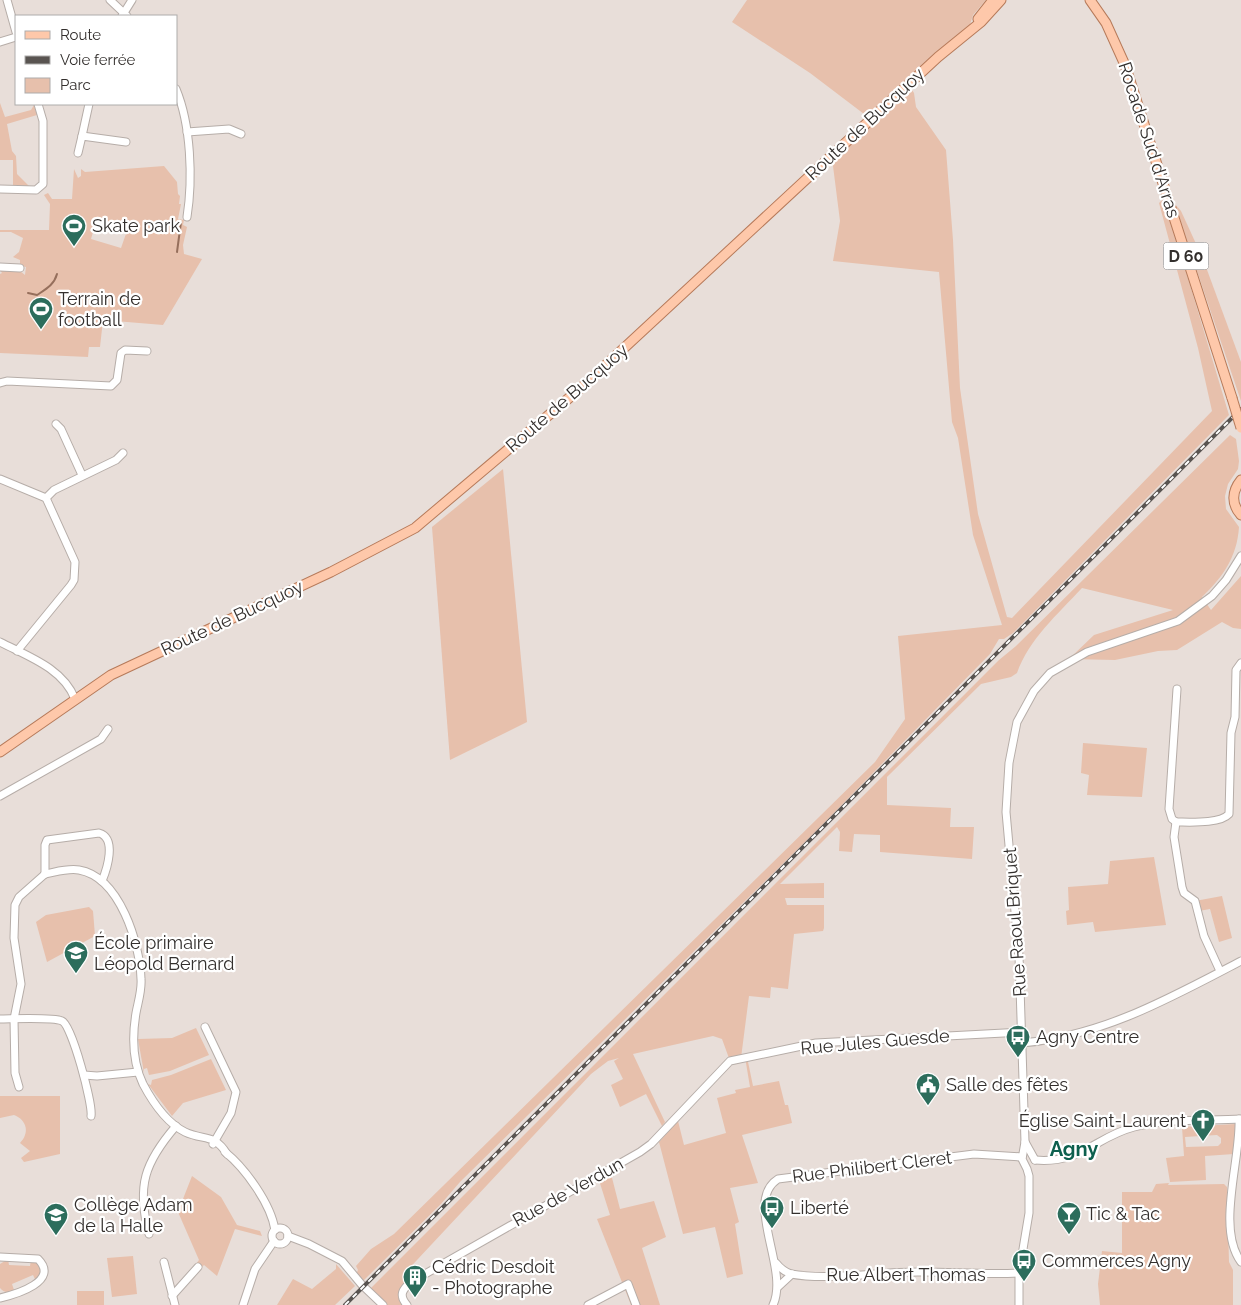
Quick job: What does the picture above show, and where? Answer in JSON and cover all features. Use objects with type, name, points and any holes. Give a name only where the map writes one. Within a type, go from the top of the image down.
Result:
[{"type":"main road","points":[[968,31],[993,0]]},
{"type":"main road","points":[[968,31],[992,12],[1001,0]]},
{"type":"main road","name":"Rocade Sud d'Arras","points":[[1090,0],[1106,23],[1125,65],[1241,428]]},
{"type":"main road","name":"Route de Bucquoy","points":[[0,752],[107,677],[331,572],[415,528],[582,387],[968,31]]},
{"type":"main road","points":[[1241,480],[1236,486],[1234,499],[1241,515]]},
{"type":"street","points":[[7,0],[15,28]]},
{"type":"street","points":[[110,0],[124,15],[132,0]]},
{"type":"street","points":[[0,42],[15,37]]},
{"type":"street","points":[[178,94],[187,132],[192,183],[187,217]]},
{"type":"street","points":[[0,189],[36,190],[43,184],[43,134],[38,105]]},
{"type":"street","points":[[78,153],[89,105]]},
{"type":"street","points":[[187,132],[229,130],[241,134]]},
{"type":"street","points":[[82,136],[126,142]]},
{"type":"street","points":[[0,267],[20,268]]},
{"type":"street","points":[[0,383],[7,381],[111,386],[117,380],[121,353],[125,350],[147,351]]},
{"type":"street","points":[[56,424],[65,436],[82,475]]},
{"type":"street","points":[[46,498],[54,490],[116,460],[123,453]]},
{"type":"street","points":[[0,479],[46,498],[75,562],[74,580],[17,651]]},
{"type":"street","name":"Rue Raoul Briquet","points":[[1025,1154],[1016,917],[1006,812],[1009,764],[1017,722],[1028,700],[1050,673],[1073,658],[1154,630],[1187,616],[1216,592],[1235,568],[1241,556]]},
{"type":"street","points":[[0,642],[59,675],[70,686],[75,699]]},
{"type":"street","points":[[1177,689],[1168,809],[1172,819],[1176,822],[1224,819],[1229,814],[1232,760],[1231,733],[1235,717],[1236,670],[1241,663]]},
{"type":"street","points":[[0,796],[101,739],[108,729]]},
{"type":"street","points":[[1232,760],[1241,764]]},
{"type":"street","points":[[1176,822],[1174,837],[1182,887],[1184,893],[1195,901],[1204,936],[1220,971]]},
{"type":"street","points":[[45,874],[45,845],[47,840],[99,833],[106,836],[108,842],[108,864],[102,881]]},
{"type":"street","points":[[19,1087],[15,1074],[14,1019],[21,984],[14,926],[15,906],[20,897],[45,874],[79,870],[102,881],[124,911],[138,953],[141,981],[133,1047],[138,1072],[150,1097],[176,1126],[215,1142],[252,1181],[269,1214],[274,1230],[272,1235],[274,1241]]},
{"type":"street","points":[[1022,1043],[1071,1037],[1136,1014],[1241,961]]},
{"type":"street","points":[[0,1019],[63,1021],[69,1028],[84,1075],[91,1116]]},
{"type":"street","points":[[205,1027],[236,1092],[235,1101],[215,1142]]},
{"type":"street","name":"Rue Jules Guesde","points":[[730,1060],[816,1043],[1021,1032]]},
{"type":"street","name":"Rue de Verdun","points":[[407,1305],[402,1296],[403,1290],[411,1282],[651,1144],[730,1060]]},
{"type":"street","points":[[84,1075],[97,1076],[138,1072]]},
{"type":"street","points":[[1031,1163],[1075,1156],[1121,1131],[1135,1126],[1240,1119],[1239,1149],[1232,1183],[1232,1216],[1233,1246],[1241,1262]]},
{"type":"street","points":[[149,1234],[143,1204],[145,1176],[157,1150],[176,1126]]},
{"type":"street","name":"Rue Philibert Cleret","points":[[778,1288],[775,1262],[765,1217],[764,1198],[769,1186],[778,1179],[974,1154],[1025,1154]]},
{"type":"street","points":[[1025,1154],[1031,1163]]},
{"type":"street","points":[[1019,1305],[1019,1273],[1029,1213],[1029,1176],[1034,1155],[1025,1154]]},
{"type":"street","points":[[274,1230],[284,1229],[288,1236],[309,1244],[340,1260],[368,1292],[383,1305]]},
{"type":"street","points":[[274,1241],[282,1244],[288,1236]]},
{"type":"street","points":[[243,1305],[255,1269],[274,1241]]},
{"type":"street","points":[[0,1257],[38,1259],[43,1263],[45,1271],[44,1276],[38,1283],[1,1300]]},
{"type":"street","points":[[164,1262],[175,1305]]},
{"type":"street","points":[[773,1305],[778,1288],[792,1274],[782,1269],[775,1262]]},
{"type":"street","points":[[172,1296],[198,1267]]},
{"type":"street","name":"Rue Albert Thomas","points":[[792,1274],[857,1275],[925,1272],[981,1275],[1019,1273]]},
{"type":"street","points":[[588,1305],[628,1284],[636,1305]]},
{"type":"green space","points":[[747,0],[986,0],[973,15],[968,31],[908,84],[914,93],[916,107],[946,150],[953,240],[960,388],[978,514],[1007,617],[1012,618],[1212,411],[1198,348],[1159,203],[1164,198],[1229,415],[1013,633],[1004,639],[999,639],[990,654],[816,831],[460,1182],[441,1204],[362,1282],[356,1274],[358,1270],[356,1266],[371,1249],[394,1234],[875,762],[905,719],[898,636],[1002,625],[973,535],[958,438],[952,422],[939,272],[833,261],[840,221],[833,166],[827,159],[862,127],[864,114],[810,73],[732,22]]},
{"type":"green space","points":[[0,103],[5,117],[31,110],[34,105],[37,115],[7,124],[12,151],[16,156],[17,174],[29,186],[13,185],[13,160],[0,160]]},
{"type":"green space","points":[[164,166],[177,182],[178,194],[180,196],[179,204],[181,204],[178,219],[184,220],[183,225],[187,227],[183,245],[184,254],[202,259],[163,325],[103,320],[100,347],[89,347],[88,357],[0,353],[0,274],[2,273],[0,270],[20,271],[25,275],[26,267],[20,266],[20,260],[13,257],[19,252],[23,238],[11,232],[0,232],[0,230],[49,230],[50,204],[44,195],[48,193],[52,199],[72,199],[74,169],[78,178],[81,176],[81,169],[85,172]],"holes":[[[97,218],[128,228],[121,248],[91,239]]]},
{"type":"green space","points":[[1174,203],[1181,211],[1203,259],[1241,362],[1241,401]]},
{"type":"green space","points":[[1230,435],[1236,439],[1239,461],[1238,469],[1228,484],[1225,496],[1226,509],[1239,527],[1238,538],[1228,566],[1202,597],[1211,610],[1241,576],[1241,629],[1233,628],[1222,622],[1177,650],[1158,651],[1115,660],[1069,659],[1094,635],[1173,610],[1082,588],[1037,638],[1022,661],[1017,673],[1011,677],[981,684],[887,777],[887,805],[951,808],[950,827],[974,827],[972,859],[880,852],[880,835],[854,834],[852,852],[839,851],[840,832],[837,827],[780,884],[824,883],[824,898],[785,898],[787,905],[824,905],[824,928],[823,931],[794,934],[788,989],[771,987],[770,998],[749,996],[741,1058],[730,1061],[722,1039],[713,1036],[633,1054],[665,1122],[662,1126],[646,1094],[620,1107],[611,1085],[623,1079],[614,1061],[619,1058],[608,1061],[591,1074],[403,1275],[406,1283],[400,1290],[400,1299],[403,1305],[387,1305],[370,1289],[999,660],[1016,646]]},
{"type":"green space","points":[[503,469],[527,722],[450,760],[432,527]]},
{"type":"green space","points":[[1083,743],[1147,748],[1142,797],[1087,795],[1089,775],[1081,773]]},
{"type":"green space","points":[[1154,857],[1166,925],[1095,932],[1093,922],[1067,925],[1066,911],[1069,910],[1068,887],[1108,884],[1110,861]]},
{"type":"green space","points":[[1222,896],[1232,938],[1219,942],[1210,909],[1199,911],[1195,901]]},
{"type":"green space","points":[[89,907],[93,911],[95,936],[47,962],[36,922],[46,915]]},
{"type":"green space","points":[[196,1028],[209,1055],[170,1071],[149,1075],[147,1068],[144,1069],[144,1073],[138,1039],[172,1038]]},
{"type":"green space","points":[[745,1057],[747,1057],[753,1086],[779,1081],[785,1105],[788,1105],[792,1123],[742,1135],[758,1183],[730,1188],[739,1222],[735,1224],[743,1274],[727,1278],[715,1227],[683,1234],[659,1142],[678,1121],[684,1145],[726,1133],[717,1098],[736,1093],[735,1090],[750,1087]]},
{"type":"green space","points":[[211,1059],[226,1090],[183,1103],[172,1116],[148,1084],[151,1085],[152,1080],[171,1075]]},
{"type":"green space","points":[[0,1096],[60,1096],[60,1154],[24,1162],[21,1158],[30,1151],[20,1143],[25,1135],[26,1127],[22,1120],[14,1115],[0,1118]]},
{"type":"green space","points":[[1236,1124],[1234,1154],[1205,1156],[1206,1180],[1170,1182],[1166,1158],[1184,1156],[1182,1127]],"holes":[[[1217,1135],[1221,1138],[1221,1143],[1218,1146],[1186,1147],[1185,1137]]]},
{"type":"green space","points":[[610,1170],[620,1209],[654,1201],[666,1237],[642,1248],[660,1305],[631,1305],[597,1219],[610,1215],[598,1177]]},
{"type":"green space","points":[[192,1176],[221,1197],[237,1225],[260,1231],[262,1236],[235,1229],[217,1276],[204,1265],[201,1268],[196,1264],[199,1260],[178,1212],[173,1210],[176,1202],[181,1204]]},
{"type":"green space","points":[[1169,1183],[1168,1185],[1224,1184],[1227,1187],[1229,1262],[1233,1270],[1233,1305],[1100,1305],[1098,1284],[1102,1251],[1122,1253],[1122,1192],[1152,1192],[1156,1184]]},
{"type":"green space","points":[[133,1256],[137,1294],[112,1297],[107,1258]]},
{"type":"green space","points":[[8,1259],[9,1265],[30,1266],[31,1260],[34,1261],[39,1264],[42,1273],[36,1281],[33,1275],[12,1284],[14,1290],[5,1292],[0,1288],[0,1264]]},
{"type":"green space","points":[[336,1264],[355,1286],[335,1305],[277,1305],[293,1279],[312,1289],[336,1269]]},
{"type":"green space","points":[[77,1291],[104,1291],[104,1305],[77,1305]]},
{"type":"waterway","points":[[177,252],[181,222]]},
{"type":"waterway","points":[[28,293],[37,295],[52,284],[57,274]]},
{"type":"railway","points":[[345,1305],[1241,409]]},
{"type":"place","name":"Skate park","points":[[74,247]]},
{"type":"place","name":"Terrain de football","points":[[41,330]]},
{"type":"place","name":"École primaire Léopold Bernard","points":[[76,974]]},
{"type":"place","name":"Agny Centre","points":[[1018,1058]]},
{"type":"place","name":"Salle des fêtes","points":[[928,1106]]},
{"type":"place","name":"Église Saint-Laurent","points":[[1203,1142]]},
{"type":"place","name":"Liberté","points":[[772,1229]]},
{"type":"place","name":"Tic & Tac","points":[[1069,1235]]},
{"type":"place","name":"Collège Adam de la Halle","points":[[56,1236]]},
{"type":"place","name":"Commerces Agny","points":[[1024,1282]]},
{"type":"place","name":"Cédric Desdoit - Photographe","points":[[415,1298]]},
{"type":"district","name":"Agny","points":[[1074,1149]]}]
